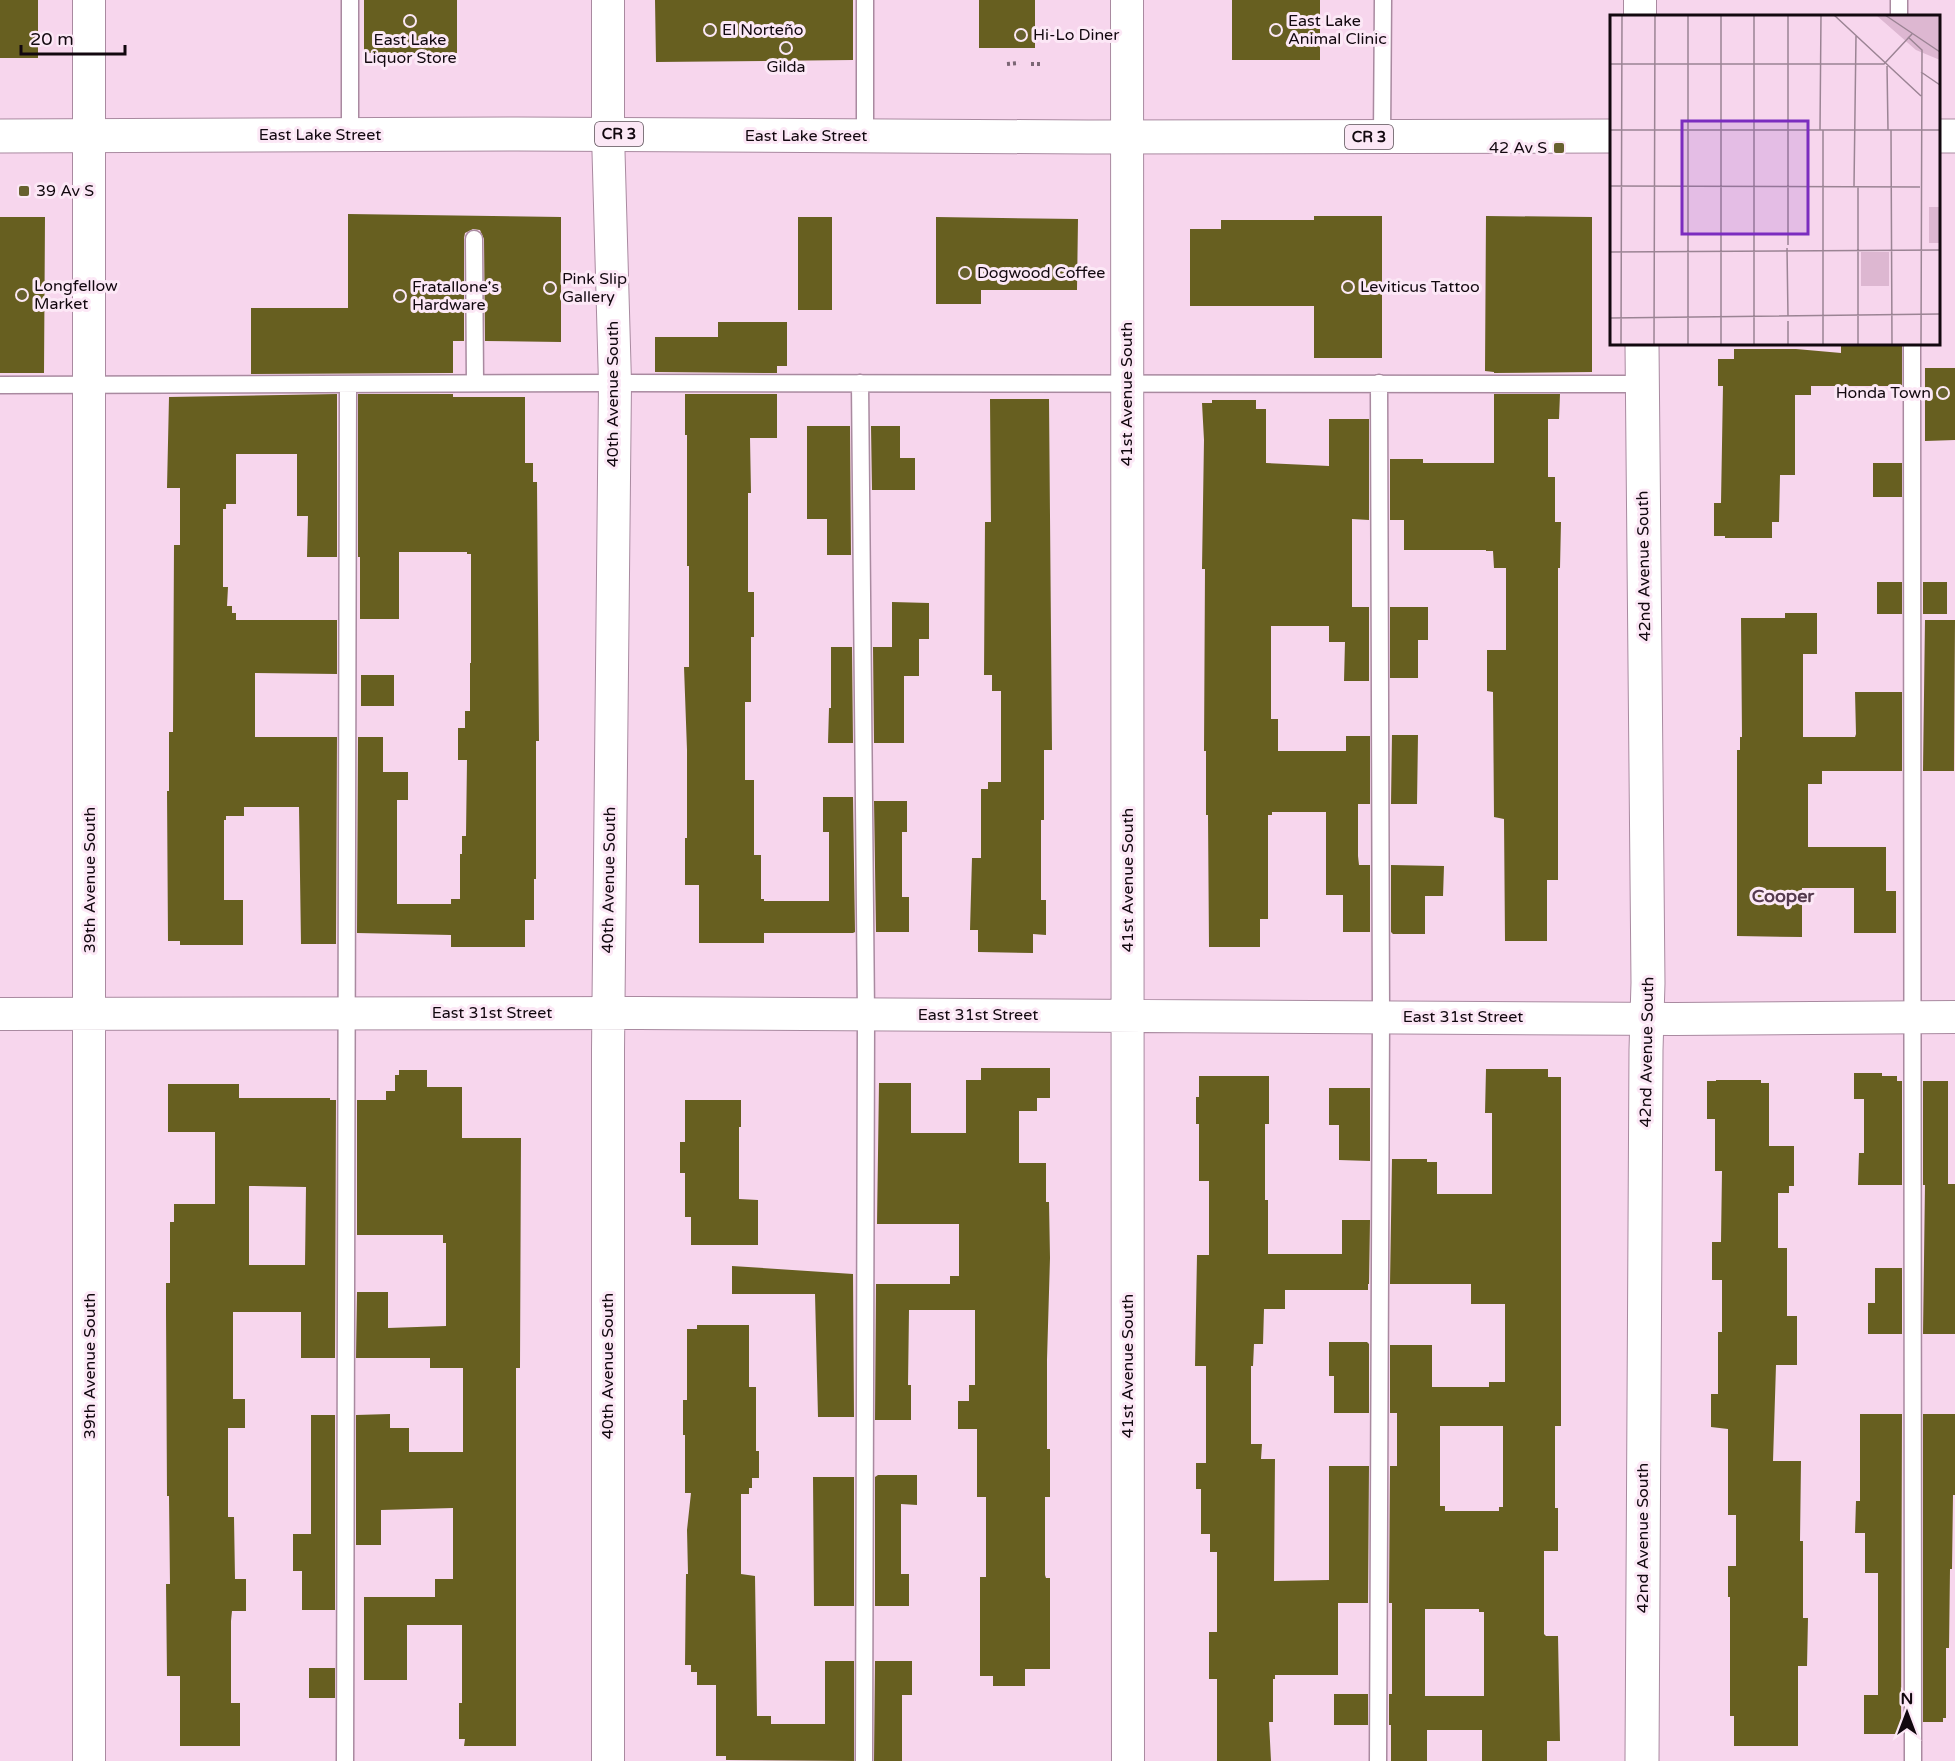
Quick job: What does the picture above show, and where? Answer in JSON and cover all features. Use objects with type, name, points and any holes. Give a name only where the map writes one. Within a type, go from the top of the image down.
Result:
[{"type":"main road","name":"East Lake Street","points":[[0,136],[608,134],[1127,137],[1610,136]]},
{"type":"main road","name":"42nd Avenue South","points":[[1642,345],[1648,983],[1642,1761]]},
{"type":"street","name":"39th Avenue South","points":[[89,0],[89,1761]]},
{"type":"street","name":"40th Avenue South","points":[[608,0],[608,134],[615,383],[608,1013],[608,1761]]},
{"type":"street","name":"41st Avenue South","points":[[1127,0],[1128,1761]]},
{"type":"street","name":"East 31st Street","points":[[0,1014],[608,1013],[1646,1018],[1955,1017]]},
{"type":"lane","points":[[350,0],[350,135]]},
{"type":"lane","points":[[865,0],[866,136]]},
{"type":"lane","points":[[1382,137],[1383,0]]},
{"type":"lane","points":[[474,239],[474,384]]},
{"type":"lane","points":[[1912,345],[1913,1761]]},
{"type":"lane","points":[[345,1761],[348,384]]},
{"type":"lane","points":[[860,384],[866,1015],[864,1761]]},
{"type":"lane","points":[[1377,1761],[1381,1016],[1379,384]]},
{"type":"lane","points":[[0,385],[1642,384]]},
{"type":"path","points":[[1007,64],[1019,63]]},
{"type":"path","points":[[1031,64],[1041,64]]},
{"type":"building","points":[[0,0],[38,0],[38,58],[0,58]]},
{"type":"building","name":"East Lake Liquor Store","points":[[364,0],[457,0],[457,53],[364,53]]},
{"type":"building","points":[[655,0],[853,0],[853,60],[656,62]]},
{"type":"building","name":"Hi-Lo Diner","points":[[979,0],[1035,0],[1035,48],[979,48]]},
{"type":"building","name":"East Lake Animal Clinic","points":[[1232,0],[1320,0],[1320,60],[1232,60]]},
{"type":"building","name":"Fratallone's Hardware","points":[[348,214],[561,217],[561,342],[485,341],[484,239],[480,230],[473,229],[465,233],[464,238],[464,341],[453,341],[453,373],[251,374],[251,308],[348,308]]},
{"type":"building","points":[[1314,216],[1382,216],[1382,358],[1314,358],[1314,306],[1190,306],[1190,229],[1221,229],[1221,220],[1314,220]]},
{"type":"building","points":[[1486,216],[1592,217],[1592,372],[1494,373],[1485,371]]},
{"type":"building","name":"Longfellow Market","points":[[0,217],[45,217],[44,373],[0,373]]},
{"type":"building","points":[[798,217],[832,217],[832,310],[798,310]]},
{"type":"building","points":[[936,217],[1078,219],[1077,290],[981,290],[981,304],[936,304]]},
{"type":"building","points":[[718,322],[787,322],[787,366],[777,366],[777,373],[655,372],[655,337],[718,337]]},
{"type":"building","points":[[1841,345],[1902,345],[1902,386],[1811,386],[1811,395],[1795,395],[1795,475],[1780,475],[1779,522],[1772,522],[1772,538],[1714,536],[1714,503],[1721,503],[1723,386],[1718,386],[1718,359],[1734,359],[1734,349],[1796,349],[1841,353]]},
{"type":"building","points":[[1925,368],[1955,368],[1955,440],[1925,441]]},
{"type":"building","points":[[337,394],[337,557],[307,557],[308,516],[297,516],[297,454],[236,454],[236,504],[226,504],[226,509],[223,509],[223,587],[228,587],[227,606],[232,606],[232,613],[236,613],[236,620],[337,620],[337,674],[255,673],[255,737],[337,737],[336,944],[301,944],[299,807],[244,807],[244,816],[226,816],[224,820],[224,900],[243,900],[243,945],[180,945],[180,941],[168,941],[167,791],[169,791],[169,732],[173,732],[174,545],[180,545],[180,488],[167,488],[169,397]]},
{"type":"building","points":[[358,394],[525,397],[525,463],[533,463],[533,482],[537,482],[539,741],[536,741],[534,920],[525,920],[525,947],[451,947],[451,935],[357,933],[358,737],[383,737],[383,772],[408,772],[408,800],[397,800],[397,904],[451,904],[451,899],[460,899],[460,854],[462,854],[462,836],[466,836],[467,760],[458,760],[458,728],[465,728],[465,711],[470,711],[471,663],[471,554],[467,552],[399,552],[399,619],[360,619]]},
{"type":"building","points":[[685,394],[777,394],[777,438],[750,438],[748,592],[754,592],[754,637],[751,637],[751,702],[745,702],[745,780],[754,780],[754,855],[761,855],[761,899],[764,901],[829,901],[829,832],[823,832],[823,797],[853,797],[855,932],[853,933],[764,933],[764,943],[699,943],[699,885],[685,885],[687,750],[684,667],[689,667],[689,566],[687,566]]},
{"type":"building","points":[[1494,394],[1560,394],[1559,419],[1548,419],[1548,477],[1555,477],[1555,522],[1561,522],[1560,568],[1558,568],[1558,880],[1547,880],[1547,941],[1505,941],[1504,819],[1494,817],[1493,692],[1487,691],[1487,650],[1506,650],[1506,568],[1494,568],[1493,551],[1404,550],[1404,520],[1390,520],[1390,459],[1423,459],[1423,463],[1494,463]]},
{"type":"building","points":[[990,399],[1049,399],[1052,750],[1044,750],[1044,820],[1041,820],[1041,900],[1046,900],[1046,935],[1033,934],[1033,953],[978,952],[978,930],[970,930],[972,858],[981,858],[981,789],[988,789],[988,782],[1001,782],[1001,691],[992,691],[992,675],[984,675],[985,522],[991,522]]},
{"type":"building","points":[[1212,400],[1256,400],[1256,409],[1266,409],[1266,463],[1329,466],[1329,419],[1369,419],[1369,520],[1352,519],[1352,607],[1369,607],[1369,681],[1344,681],[1345,642],[1329,642],[1329,626],[1271,626],[1271,719],[1278,719],[1278,751],[1346,751],[1346,736],[1370,736],[1370,804],[1358,804],[1358,856],[1359,865],[1370,865],[1370,932],[1343,932],[1343,895],[1326,895],[1326,812],[1272,812],[1272,815],[1268,815],[1268,919],[1260,919],[1260,947],[1209,947],[1208,815],[1206,815],[1206,751],[1204,751],[1205,569],[1202,569],[1204,440],[1202,403],[1212,403]]},
{"type":"building","points":[[807,426],[850,426],[851,555],[827,555],[827,519],[807,519]]},
{"type":"building","points":[[871,426],[900,426],[900,458],[915,458],[915,490],[872,490]]},
{"type":"building","points":[[1873,463],[1902,463],[1902,497],[1873,497]]},
{"type":"building","points":[[1877,582],[1902,582],[1902,614],[1877,614]]},
{"type":"building","points":[[1923,582],[1947,582],[1947,614],[1923,614]]},
{"type":"building","points":[[892,602],[929,603],[929,639],[919,639],[919,676],[904,676],[904,743],[874,743],[873,647],[892,647]]},
{"type":"building","points":[[1390,607],[1428,607],[1428,640],[1418,640],[1418,678],[1390,678]]},
{"type":"building","points":[[1785,613],[1817,613],[1817,654],[1803,654],[1803,737],[1855,737],[1855,692],[1902,692],[1902,771],[1822,771],[1822,784],[1808,784],[1808,847],[1886,847],[1886,891],[1896,891],[1896,933],[1854,933],[1854,888],[1802,888],[1802,937],[1737,936],[1737,750],[1740,750],[1740,737],[1742,737],[1741,618],[1785,618]]},
{"type":"building","points":[[1925,620],[1955,620],[1954,771],[1923,771]]},
{"type":"building","points":[[831,647],[852,647],[853,743],[828,743],[829,708],[831,708]]},
{"type":"building","points":[[361,675],[394,675],[394,706],[361,706]]},
{"type":"building","points":[[1392,735],[1418,735],[1417,804],[1391,804]]},
{"type":"building","points":[[874,801],[907,801],[907,832],[902,832],[902,897],[909,897],[909,932],[876,932]]},
{"type":"building","points":[[1391,865],[1444,866],[1443,896],[1425,896],[1425,934],[1393,934],[1391,932]]},
{"type":"building","points":[[981,1068],[1050,1068],[1050,1098],[1037,1098],[1037,1111],[1019,1111],[1019,1163],[1046,1163],[1050,1258],[1047,1449],[1050,1449],[1050,1497],[1045,1497],[1045,1575],[1046,1578],[1050,1578],[1050,1669],[1025,1669],[1025,1686],[993,1686],[993,1676],[980,1676],[980,1577],[986,1577],[986,1497],[977,1497],[977,1429],[958,1429],[958,1401],[969,1401],[969,1385],[975,1385],[975,1310],[909,1310],[908,1385],[911,1385],[911,1420],[875,1420],[876,1284],[950,1284],[950,1276],[959,1276],[959,1224],[877,1224],[879,1083],[911,1083],[911,1133],[966,1133],[966,1080],[981,1080]]},
{"type":"building","points":[[1486,1069],[1548,1069],[1548,1077],[1561,1077],[1561,1426],[1555,1426],[1555,1508],[1558,1508],[1558,1551],[1544,1551],[1544,1634],[1558,1636],[1560,1741],[1547,1741],[1547,1761],[1482,1761],[1482,1730],[1427,1730],[1427,1761],[1391,1761],[1391,1725],[1389,1725],[1389,1694],[1392,1694],[1392,1603],[1389,1603],[1390,1466],[1397,1466],[1397,1413],[1390,1413],[1390,1345],[1432,1345],[1432,1387],[1489,1387],[1489,1382],[1505,1382],[1505,1304],[1471,1304],[1471,1284],[1390,1284],[1392,1159],[1427,1159],[1427,1162],[1437,1162],[1437,1194],[1492,1194],[1492,1113],[1485,1113]],"holes":[[[1440,1426],[1503,1426],[1503,1507],[1499,1507],[1499,1511],[1445,1511],[1445,1506],[1440,1506]],[[1425,1609],[1479,1609],[1479,1612],[1484,1612],[1484,1696],[1425,1696]]]},
{"type":"building","points":[[399,1070],[427,1070],[427,1087],[462,1087],[462,1138],[521,1138],[520,1368],[516,1368],[516,1746],[464,1746],[465,1739],[459,1739],[459,1703],[462,1703],[462,1625],[407,1625],[407,1680],[364,1680],[364,1597],[435,1597],[435,1579],[453,1579],[453,1508],[381,1510],[381,1545],[356,1545],[356,1415],[390,1414],[390,1428],[409,1428],[409,1452],[463,1452],[463,1368],[430,1368],[430,1358],[356,1358],[357,1292],[388,1292],[388,1328],[446,1326],[446,1243],[443,1243],[443,1235],[357,1235],[357,1100],[386,1100],[386,1091],[395,1091],[395,1075],[399,1075]]},
{"type":"building","points":[[1854,1073],[1882,1073],[1882,1076],[1897,1076],[1897,1081],[1902,1081],[1902,1185],[1858,1185],[1859,1153],[1864,1153],[1864,1099],[1854,1099]]},
{"type":"building","points":[[1199,1076],[1269,1076],[1269,1124],[1265,1124],[1268,1254],[1342,1254],[1342,1220],[1370,1220],[1368,1290],[1285,1290],[1285,1309],[1264,1309],[1263,1344],[1254,1344],[1253,1366],[1251,1366],[1251,1444],[1262,1444],[1261,1459],[1275,1459],[1274,1581],[1329,1580],[1329,1466],[1369,1466],[1368,1603],[1338,1603],[1338,1675],[1275,1675],[1273,1679],[1273,1722],[1269,1722],[1271,1761],[1217,1761],[1217,1679],[1209,1679],[1209,1632],[1217,1632],[1217,1552],[1210,1552],[1210,1534],[1201,1534],[1201,1489],[1196,1489],[1196,1463],[1206,1463],[1206,1366],[1195,1366],[1197,1255],[1209,1255],[1209,1181],[1199,1181],[1199,1124],[1196,1124],[1196,1097],[1199,1097]]},
{"type":"building","points":[[1761,1080],[1761,1083],[1769,1083],[1769,1146],[1794,1146],[1794,1186],[1789,1186],[1789,1193],[1778,1193],[1778,1248],[1787,1248],[1787,1316],[1797,1316],[1797,1365],[1776,1365],[1773,1461],[1801,1461],[1800,1541],[1803,1541],[1803,1618],[1808,1618],[1807,1666],[1798,1666],[1798,1746],[1734,1746],[1734,1716],[1730,1716],[1728,1566],[1736,1566],[1736,1515],[1728,1515],[1728,1429],[1711,1427],[1711,1394],[1718,1394],[1718,1332],[1722,1332],[1722,1280],[1712,1280],[1712,1242],[1721,1242],[1722,1171],[1715,1171],[1715,1119],[1707,1119],[1707,1081]]},
{"type":"building","points":[[1923,1081],[1948,1081],[1948,1184],[1955,1184],[1955,1334],[1923,1334],[1925,1185],[1923,1185]]},
{"type":"building","points":[[168,1084],[239,1084],[239,1098],[330,1098],[330,1100],[336,1100],[335,1358],[301,1358],[301,1312],[233,1312],[233,1399],[245,1399],[245,1428],[228,1428],[228,1517],[234,1517],[235,1579],[246,1579],[246,1611],[232,1611],[231,1621],[231,1703],[240,1703],[240,1746],[180,1746],[180,1676],[167,1676],[166,1584],[170,1584],[169,1496],[167,1496],[166,1283],[170,1283],[170,1222],[174,1222],[174,1204],[215,1204],[215,1132],[168,1132]],"holes":[[[249,1186],[306,1187],[305,1265],[249,1265]]]},
{"type":"building","points":[[1329,1088],[1370,1088],[1370,1161],[1339,1160],[1339,1125],[1329,1125]]},
{"type":"building","points":[[685,1100],[741,1100],[739,1199],[758,1200],[758,1245],[691,1245],[691,1217],[685,1217],[685,1173],[680,1173],[680,1142],[685,1142]]},
{"type":"building","points":[[732,1266],[853,1274],[854,1417],[818,1417],[815,1294],[732,1294]]},
{"type":"building","points":[[1875,1268],[1902,1268],[1902,1334],[1868,1334],[1868,1303],[1875,1303]]},
{"type":"building","points":[[697,1325],[749,1325],[749,1387],[756,1387],[756,1451],[759,1451],[759,1478],[752,1478],[752,1488],[749,1488],[749,1494],[741,1494],[741,1574],[755,1576],[757,1716],[771,1716],[771,1724],[825,1724],[825,1661],[854,1661],[854,1761],[726,1760],[726,1756],[716,1756],[716,1685],[697,1685],[697,1672],[691,1672],[691,1665],[685,1665],[687,1530],[691,1493],[685,1493],[683,1400],[687,1400],[687,1329],[697,1329]]},
{"type":"building","points":[[1329,1342],[1367,1342],[1369,1344],[1369,1413],[1334,1413],[1334,1376],[1329,1376]]},
{"type":"building","points":[[1860,1414],[1902,1414],[1901,1734],[1864,1734],[1864,1695],[1878,1695],[1878,1573],[1865,1573],[1865,1533],[1855,1533],[1856,1501],[1860,1501]]},
{"type":"building","points":[[1923,1414],[1955,1414],[1955,1495],[1953,1495],[1952,1569],[1950,1569],[1949,1648],[1946,1648],[1946,1718],[1943,1718],[1943,1722],[1923,1722]]},
{"type":"building","points":[[311,1415],[335,1415],[335,1610],[302,1610],[302,1571],[293,1571],[293,1534],[311,1534]]},
{"type":"building","points":[[878,1475],[917,1475],[917,1505],[901,1504],[901,1574],[909,1574],[909,1606],[875,1606],[875,1477]]},
{"type":"building","points":[[813,1477],[854,1477],[854,1606],[814,1606]]},
{"type":"building","points":[[875,1661],[912,1661],[912,1695],[902,1695],[902,1761],[874,1761]]},
{"type":"building","points":[[309,1668],[335,1668],[335,1698],[309,1698]]},
{"type":"building","points":[[1334,1694],[1368,1694],[1368,1725],[1334,1725]]},
{"type":"place","name":"East Lake Liquor Store","points":[[410,21]]},
{"type":"place","name":"El Norteño","points":[[710,30]]},
{"type":"place","name":"East Lake Animal Clinic","points":[[1276,30]]},
{"type":"place","name":"Hi-Lo Diner","points":[[1021,35]]},
{"type":"place","name":"Gilda","points":[[786,48]]},
{"type":"place","name":"42 Av S","points":[[1559,148]]},
{"type":"place","name":"39 Av S","points":[[24,191]]},
{"type":"place","name":"Dogwood Coffee","points":[[965,273]]},
{"type":"place","name":"Leviticus Tattoo","points":[[1348,287]]},
{"type":"place","name":"Pink Slip Gallery","points":[[550,288]]},
{"type":"place","name":"Longfellow Market","points":[[22,295]]},
{"type":"place","name":"Fratallone's Hardware","points":[[400,296]]},
{"type":"place","name":"Honda Town","points":[[1943,393]]},
{"type":"district","name":"Cooper","points":[[1783,896]]}]
